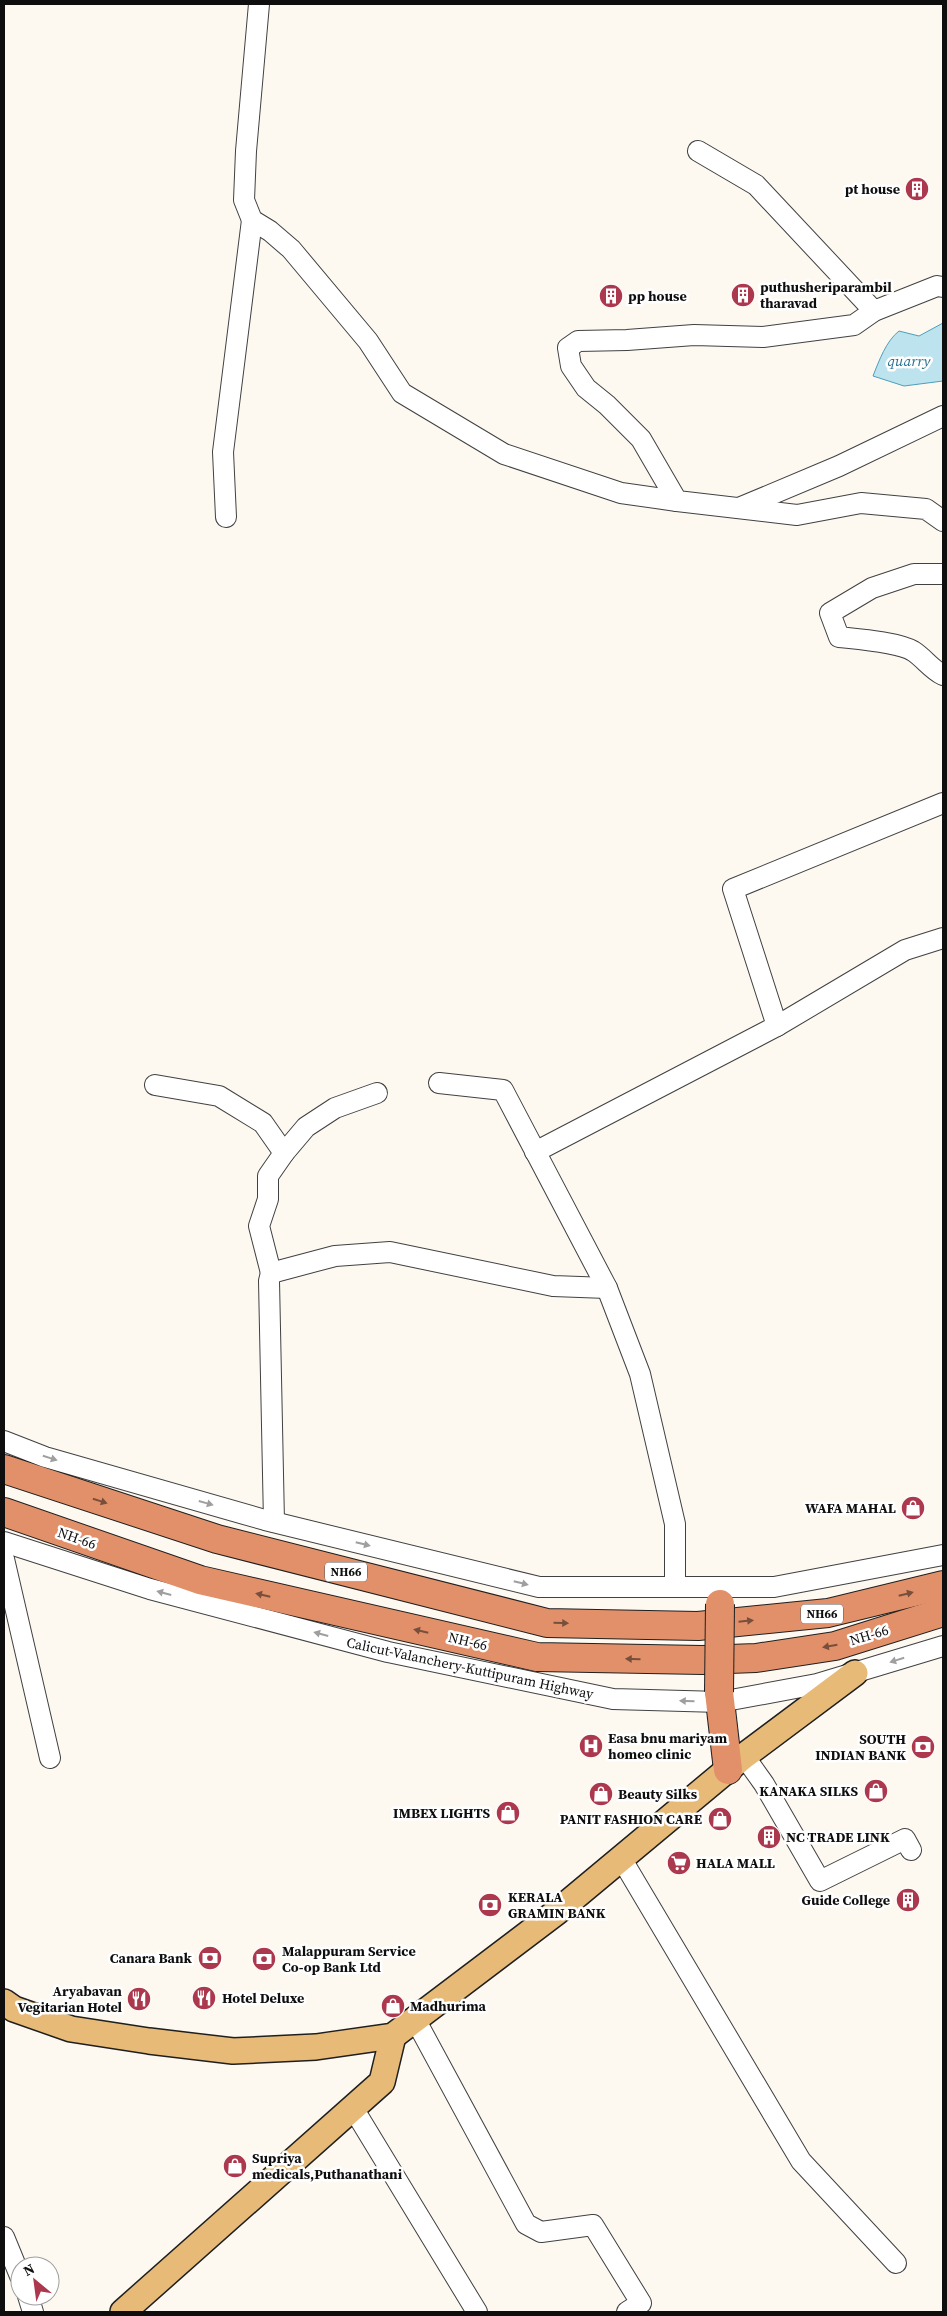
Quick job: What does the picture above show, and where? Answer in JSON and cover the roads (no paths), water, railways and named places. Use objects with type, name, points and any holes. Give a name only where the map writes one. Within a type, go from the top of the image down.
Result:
[{"type":"highway","name":"NH66","points":[[4,1470],[217,1539],[547,1623],[698,1626],[828,1613],[943,1585]]},
{"type":"highway","name":"NH-66","points":[[4,1512],[200,1580],[537,1657],[702,1660],[756,1658],[835,1646],[943,1612]]},
{"type":"highway","points":[[720,1596],[720,1697],[736,1763]]},
{"type":"main road","points":[[4,2002],[14,2009],[71,2029],[233,2051],[316,2047],[393,2036],[558,1910],[736,1763],[855,1673]]},
{"type":"main road","points":[[123,2312],[382,2082],[393,2036]]},
{"type":"street","points":[[226,517],[223,452],[252,220],[244,200],[246,151],[259,4]]},
{"type":"street","points":[[698,150],[756,185],[874,311]]},
{"type":"street","points":[[252,220],[270,231],[291,249],[368,341],[402,393],[504,454],[621,493],[797,515],[861,503],[926,508],[943,521]]},
{"type":"street","points":[[677,501],[641,440],[607,405],[586,388],[571,366],[568,348],[578,341],[627,340],[694,335],[763,337],[854,325],[874,311],[937,286],[943,287]]},
{"type":"street","points":[[737,509],[839,466],[943,416]]},
{"type":"street","points":[[943,574],[914,574],[872,588],[830,614],[839,637],[876,641],[912,650],[932,669],[943,675]]},
{"type":"street","points":[[778,1026],[733,889],[943,804]]},
{"type":"street","points":[[535,1152],[778,1026],[905,950],[943,938]]},
{"type":"street","points":[[439,1083],[503,1090],[607,1288],[640,1374],[675,1524],[675,1587]]},
{"type":"street","points":[[155,1084],[219,1096],[263,1123],[284,1153]]},
{"type":"street","points":[[274,1522],[269,1281],[271,1273],[259,1226],[268,1199],[268,1176],[306,1127],[335,1108],[377,1093]]},
{"type":"street","points":[[271,1273],[336,1256],[390,1252],[553,1286],[607,1288]]},
{"type":"street","name":"NH66","points":[[4,1441],[45,1457],[274,1522],[539,1587],[675,1587],[720,1596],[943,1555]]},
{"type":"street","name":"Calicut-Valanchery-Kuttipuram Highway","points":[[4,1542],[150,1589],[388,1652],[613,1699],[720,1697],[817,1684],[940,1649]]},
{"type":"street","points":[[4,1559],[50,1758]]},
{"type":"street","points":[[736,1763],[764,1784],[820,1881],[905,1839],[912,1850]]},
{"type":"street","points":[[621,1858],[801,2161],[896,2263]]},
{"type":"street","points":[[415,2020],[526,2224],[541,2232],[593,2225],[640,2303],[627,2312]]},
{"type":"street","points":[[353,2108],[477,2312]]},
{"type":"street","points":[[4,2237],[12,2256]]},
{"type":"water","name":"quarry","points":[[943,323],[943,381],[904,386],[873,376],[880,358],[894,335],[899,331],[919,336]]},
{"type":"place","name":"pt house","points":[[917,189]]},
{"type":"place","name":"puthusheriparambil tharavad","points":[[743,295]]},
{"type":"place","name":"pp house","points":[[611,296]]},
{"type":"place","name":"WAFA MAHAL","points":[[913,1508]]},
{"type":"place","name":"Easa bnu mariyam homeo clinic","points":[[591,1746]]},
{"type":"place","name":"SOUTH INDIAN BANK","points":[[923,1747]]},
{"type":"place","name":"KANAKA SILKS","points":[[876,1791]]},
{"type":"place","name":"Beauty Silks","points":[[601,1794]]},
{"type":"place","name":"IMBEX LIGHTS","points":[[508,1813]]},
{"type":"place","name":"PANIT FASHION CARE","points":[[720,1819]]},
{"type":"place","name":"NC TRADE LINK","points":[[769,1837]]},
{"type":"place","name":"HALA MALL","points":[[679,1863]]},
{"type":"place","name":"Guide College","points":[[908,1900]]},
{"type":"place","name":"KERALA GRAMIN BANK","points":[[490,1905]]},
{"type":"place","name":"Canara Bank","points":[[210,1958]]},
{"type":"place","name":"Malappuram Service Co-op Bank Ltd","points":[[264,1959]]},
{"type":"place","name":"Hotel Deluxe","points":[[204,1998]]},
{"type":"place","name":"Aryabavan Vegitarian Hotel","points":[[139,1999]]},
{"type":"place","name":"Madhurima","points":[[393,2006]]},
{"type":"place","name":"Supriya medicals,Puthanathani","points":[[235,2166]]}]
